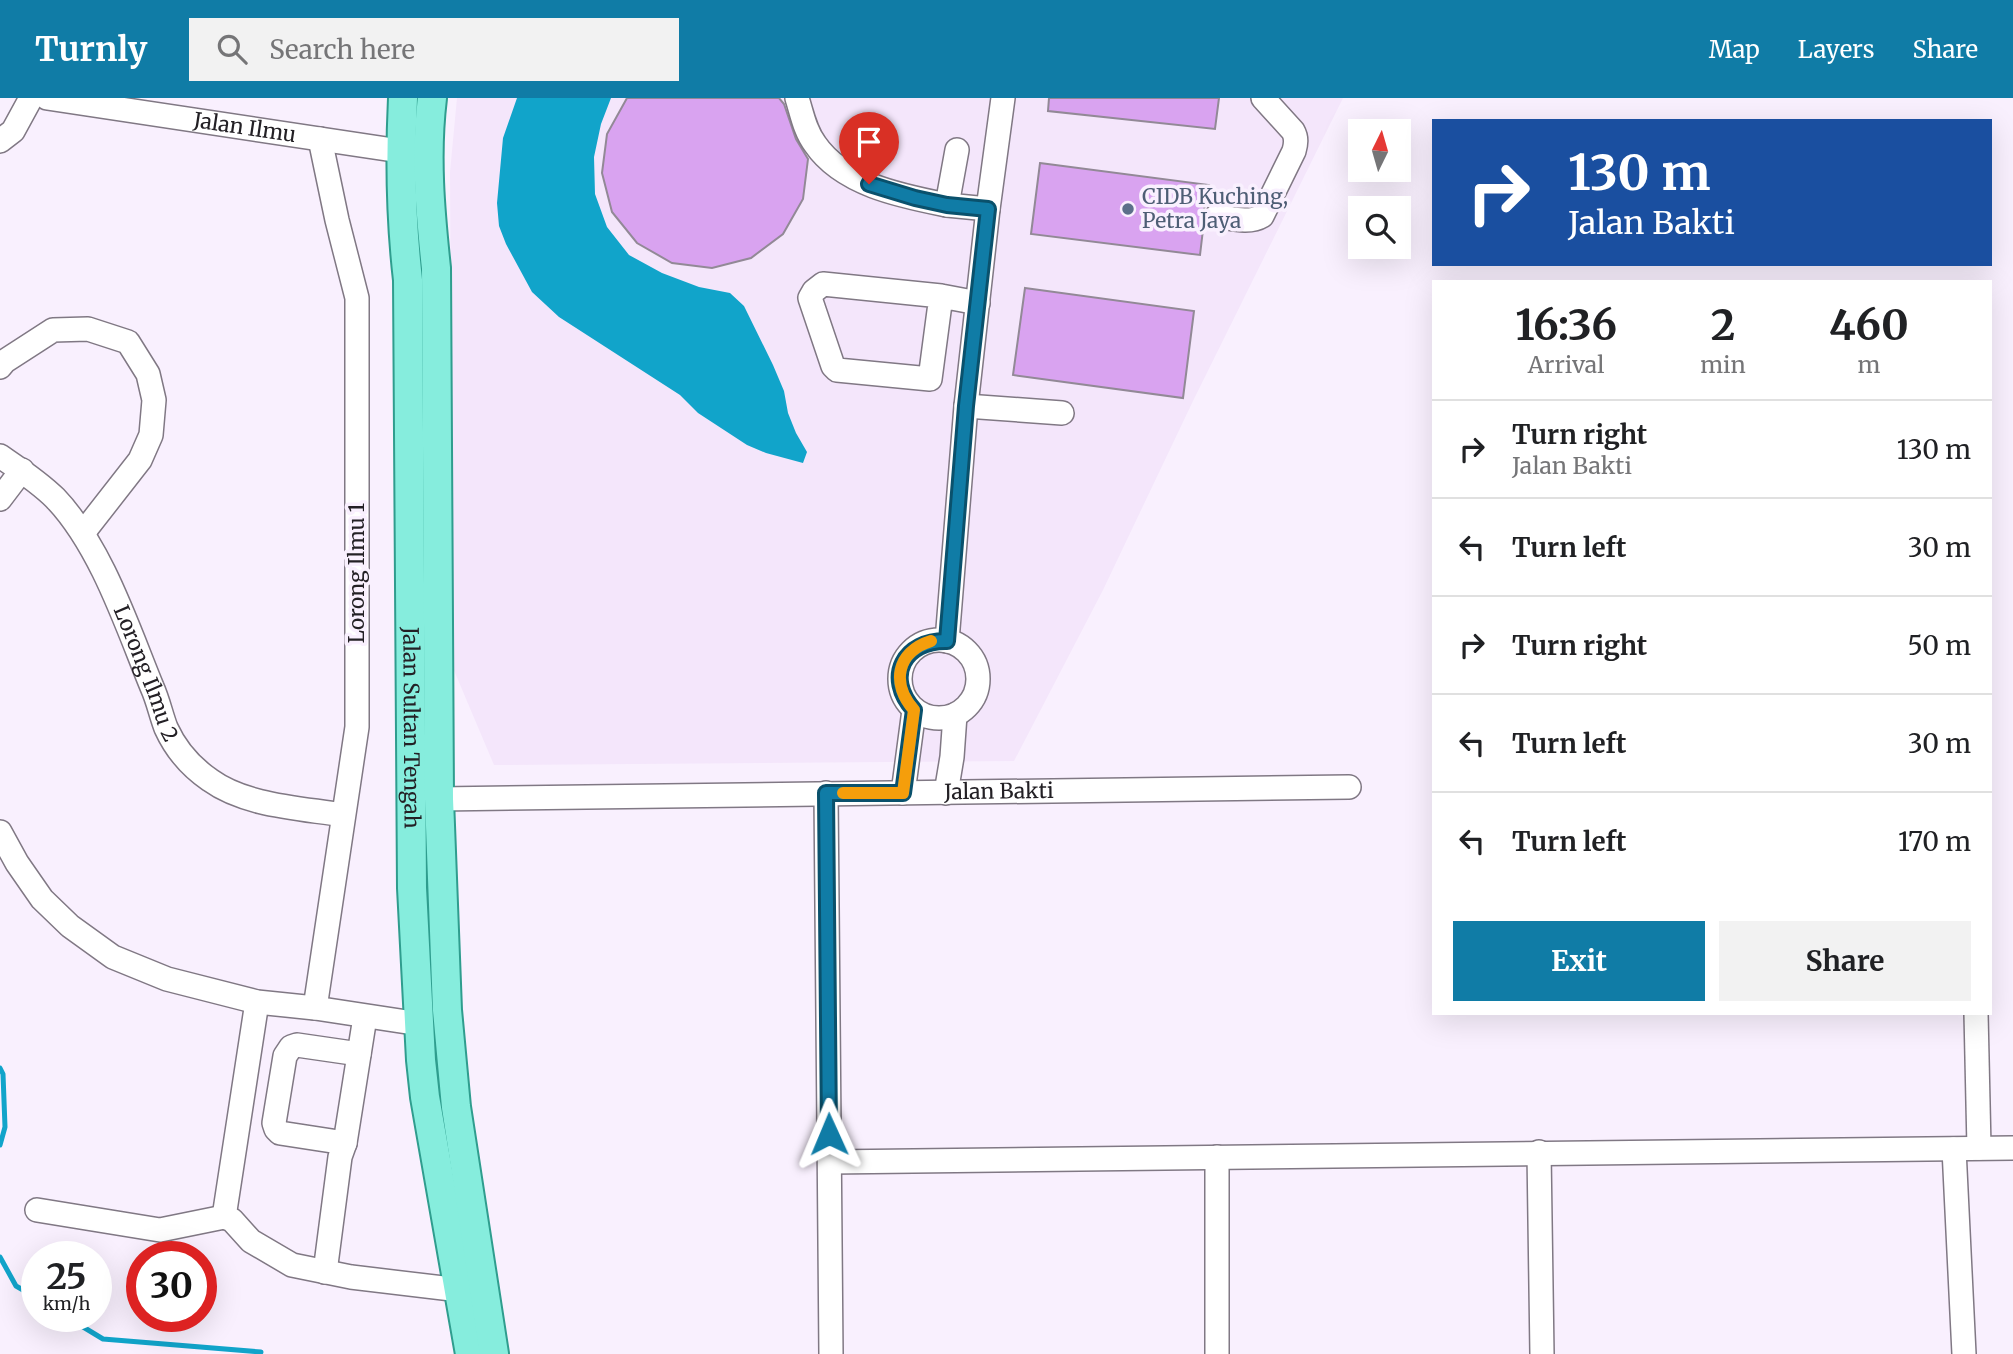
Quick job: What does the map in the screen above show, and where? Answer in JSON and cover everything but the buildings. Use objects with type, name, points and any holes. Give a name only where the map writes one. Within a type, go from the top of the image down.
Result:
[{"type":"main road","name":"Jalan Sultan Tengah","points":[[403,98],[400,151],[403,236],[408,280],[412,888],[425,1097],[470,1354]]},
{"type":"main road","name":"Jalan Sultan Tengah","points":[[432,98],[428,168],[430,220],[436,268],[439,799],[447,1010],[456,1107],[494,1354]]},
{"type":"street","points":[[0,141],[13,131],[31,98]]},
{"type":"street","name":"Jalan Ilmu","points":[[47,98],[400,151]]},
{"type":"street","points":[[797,98],[805,125],[815,145],[839,169],[869,184],[915,198],[947,205],[988,209]]},
{"type":"street","points":[[947,641],[966,406],[1003,98]]},
{"type":"street","points":[[1217,216],[1257,220],[1262,216],[1294,151],[1296,144],[1293,131],[1263,98]]},
{"type":"street","name":"Lorong Ilmu 1","points":[[315,1008],[357,727],[357,298],[320,139]]},
{"type":"street","points":[[947,205],[957,150]]},
{"type":"street","points":[[969,383],[836,370],[810,298],[814,290],[822,284],[941,296],[978,303]]},
{"type":"street","points":[[930,379],[941,296]]},
{"type":"street","points":[[0,367],[52,330],[89,329],[128,342],[148,374],[153,400],[150,435],[140,460],[83,533]]},
{"type":"street","points":[[966,406],[1062,413]]},
{"type":"street","name":"Lorong Ilmu 2","points":[[0,456],[22,470],[55,498],[83,533],[110,587],[158,700],[166,728],[184,759],[211,782],[243,798],[343,815]]},
{"type":"street","points":[[0,499],[22,470]]},
{"type":"street","points":[[947,641],[960,646],[970,656],[976,668],[978,682],[975,695],[967,707],[955,715],[940,718],[914,710],[905,700],[900,688],[903,663],[921,644],[947,641]]},
{"type":"street","points":[[903,793],[914,710]]},
{"type":"street","points":[[946,793],[955,715]]},
{"type":"street","name":"Jalan Bakti","points":[[439,799],[1349,787]]},
{"type":"street","points":[[826,793],[831,1354]]},
{"type":"street","points":[[0,832],[42,899],[70,926],[113,957],[167,979],[257,1002],[420,1024]]},
{"type":"street","points":[[224,1217],[257,1002]]},
{"type":"street","points":[[1976,1015],[1979,1148]]},
{"type":"street","points":[[325,1272],[365,1017]]},
{"type":"street","points":[[345,1143],[280,1133],[274,1123],[285,1056],[291,1047],[297,1045],[359,1054]]},
{"type":"street","points":[[830,1162],[2013,1148]]},
{"type":"street","points":[[1954,1149],[1964,1354]]},
{"type":"street","points":[[1539,1152],[1542,1354]]},
{"type":"street","points":[[1217,1157],[1217,1354]]},
{"type":"street","points":[[37,1210],[160,1230],[224,1217],[232,1220],[251,1241],[292,1265],[351,1277],[460,1290]]},
{"type":"shaded area","points":[[457,98],[1343,98],[1103,590],[1014,761],[494,765],[453,668],[450,172]]},
{"type":"water","points":[[517,98],[611,98],[601,124],[594,157],[595,194],[607,227],[629,255],[662,273],[699,287],[730,293],[744,306],[773,365],[784,391],[788,413],[807,452],[803,463],[747,445],[698,413],[680,395],[559,317],[532,292],[506,244],[499,226],[497,203],[503,138]]},
{"type":"waterway","points":[[0,1068],[3,1074],[5,1127],[0,1145]]},
{"type":"waterway","points":[[0,1257],[16,1286],[21,1289]]},
{"type":"waterway","points":[[91,1332],[103,1339],[261,1352]]},
{"type":"slow traffic","points":[[843,793],[903,793],[914,710],[905,700],[900,688],[900,675],[903,663],[911,652],[921,644],[931,641]]},
{"type":"place","name":"CIDB Kuching, Petra Jaya","points":[[1128,209]]},
{"type":"route","points":[[829,1134],[826,793],[903,793],[914,710],[905,700],[900,688],[903,663],[921,644],[947,641],[966,406],[988,209],[947,205],[869,184]]}]
